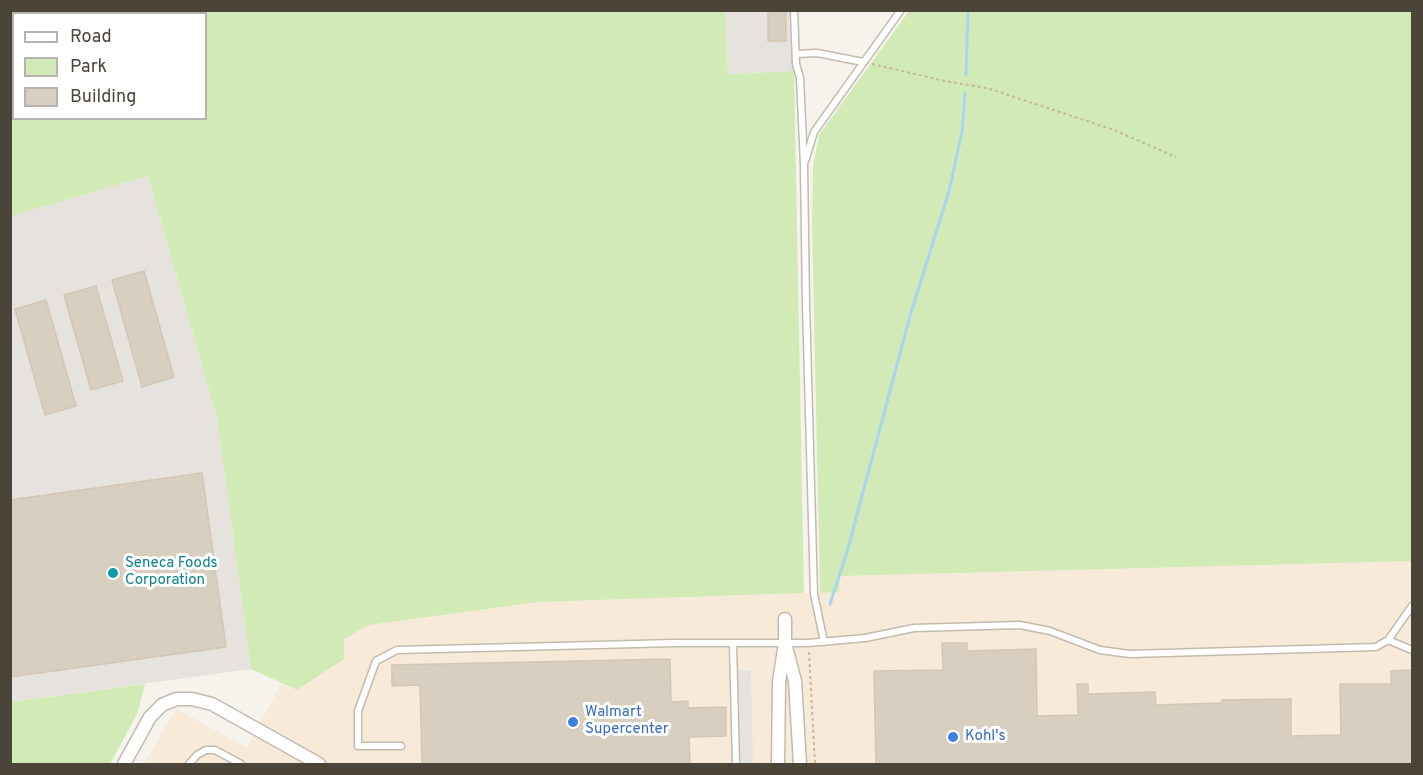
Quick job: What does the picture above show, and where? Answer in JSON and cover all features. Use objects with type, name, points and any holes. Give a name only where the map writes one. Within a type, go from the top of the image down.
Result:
[{"type":"street","points":[[778,765],[779,682],[785,643],[785,619]]},
{"type":"street","points":[[785,643],[795,681],[800,765]]},
{"type":"street","points":[[124,765],[150,717],[162,705],[176,699],[184,699],[212,704],[319,765]]},
{"type":"lane","points":[[794,10],[804,165],[814,594],[824,642]]},
{"type":"lane","points":[[804,165],[814,132],[901,10]]},
{"type":"lane","points":[[796,54],[817,53],[863,62]]},
{"type":"lane","points":[[401,746],[358,746],[358,711],[376,661],[397,650],[675,643],[808,643],[865,638],[914,628],[1020,625],[1050,631],[1100,650],[1130,654],[1376,647],[1388,640],[1413,606]]},
{"type":"lane","points":[[1388,640],[1413,651]]},
{"type":"lane","points":[[733,644],[736,765]]},
{"type":"lane","points":[[189,765],[206,750],[214,750],[241,765]]},
{"type":"path","points":[[863,62],[997,91],[1114,130],[1176,157]]},
{"type":"path","points":[[808,643],[815,765]]},
{"type":"shaded area","points":[[725,11],[790,11],[794,71],[728,74]]},
{"type":"shaded area","points":[[148,176],[217,418],[251,669],[11,702],[10,216]]},
{"type":"shaded area","points":[[1412,561],[1412,764],[144,764],[176,709],[247,747],[281,684],[297,690],[344,659],[344,639],[369,625],[538,602],[839,592],[839,576]]},
{"type":"shaded area","points":[[751,670],[753,764],[736,764],[734,671]]},
{"type":"green space","points":[[11,10],[725,11],[728,74],[794,71],[804,593],[538,602],[369,625],[344,639],[344,659],[297,690],[251,669],[217,418],[148,176],[11,216]]},
{"type":"green space","points":[[909,11],[1412,11],[1412,561],[840,576],[839,592],[820,593],[812,225],[813,166],[819,135]]},
{"type":"green space","points":[[145,684],[137,714],[110,764],[11,764],[11,702]]},
{"type":"building","points":[[768,11],[786,11],[786,41],[768,41]]},
{"type":"building","points":[[144,271],[174,377],[142,387],[112,280]]},
{"type":"building","points":[[96,286],[123,381],[91,390],[64,295]]},
{"type":"building","points":[[46,300],[76,406],[45,415],[15,309]]},
{"type":"building","name":"Seneca Foods Corporation","points":[[202,473],[226,647],[10,677],[10,500]]},
{"type":"building","points":[[942,643],[967,643],[967,651],[1036,649],[1037,716],[1078,715],[1077,684],[1088,684],[1088,694],[1155,692],[1156,705],[1222,703],[1222,700],[1291,699],[1291,736],[1341,735],[1340,684],[1391,684],[1391,671],[1410,670],[1410,678],[1413,678],[1413,765],[876,765],[874,671],[943,670]]},
{"type":"building","name":"Walmart Supercenter","points":[[670,659],[671,702],[688,701],[688,708],[726,707],[726,736],[689,737],[690,765],[422,765],[420,685],[392,686],[392,665]]},
{"type":"waterway","points":[[966,75],[968,10]]},
{"type":"waterway","points":[[830,604],[847,552],[910,316],[949,191],[962,132],[965,93]]},
{"type":"place","name":"Seneca Foods Corporation","points":[[113,573]]},
{"type":"place","name":"Walmart Supercenter","points":[[573,722]]},
{"type":"place","name":"Kohl's","points":[[953,737]]}]
